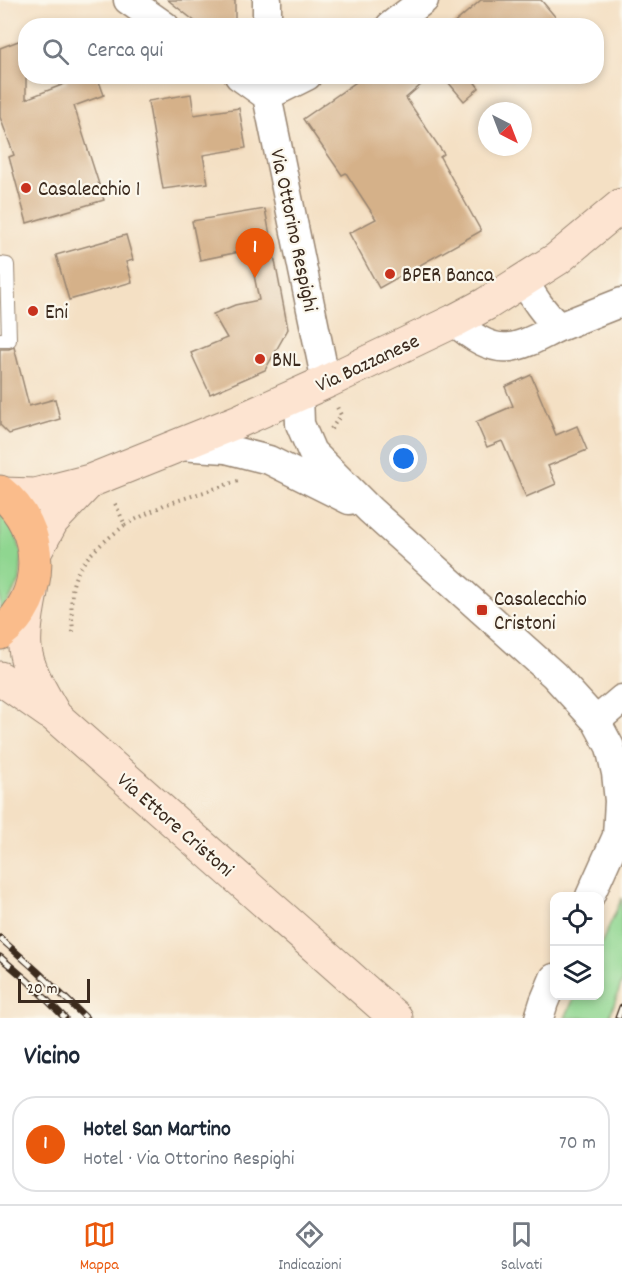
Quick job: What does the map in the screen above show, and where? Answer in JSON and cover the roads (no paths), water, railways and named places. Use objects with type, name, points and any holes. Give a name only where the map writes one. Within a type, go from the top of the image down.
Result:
[{"type":"main road","name":"Via Bazzanese","points":[[35,552],[52,521],[102,491],[179,446],[312,388],[454,321],[557,259],[622,205]]},
{"type":"main road","name":"Via Bazzanese","points":[[1,493],[35,495],[102,491]]},
{"type":"main road","points":[[0,633],[22,610],[31,592],[35,572],[35,552],[31,535],[14,505],[1,493]]},
{"type":"main road","name":"Via Ettore Cristoni","points":[[31,592],[26,621],[25,648],[31,671],[55,716],[396,1018]]},
{"type":"main road","points":[[0,678],[55,716]]},
{"type":"street","points":[[128,0],[154,18]]},
{"type":"street","points":[[267,0],[267,18]]},
{"type":"street","points":[[400,18],[424,0]]},
{"type":"street","name":"Via Ottorino Respighi","points":[[267,86],[312,388]]},
{"type":"street","points":[[523,280],[538,306],[559,327]]},
{"type":"street","points":[[454,321],[467,333],[485,343],[510,347],[622,302]]},
{"type":"street","points":[[312,388],[300,424],[312,452],[370,510],[554,675],[585,706],[596,721],[610,747],[619,801],[617,836],[592,892]]},
{"type":"street","points":[[179,446],[226,449],[269,460],[370,510]]},
{"type":"street","points":[[596,721],[622,699]]},
{"type":"street","points":[[539,1018],[550,989]]},
{"type":"lane","points":[[0,264],[7,265],[9,340],[0,340]]},
{"type":"railway","points":[[0,938],[86,1018]]},
{"type":"railway","points":[[0,957],[65,1018]]},
{"type":"railway","points":[[618,1018],[622,1007]]},
{"type":"place","name":"Casalecchio 1","points":[[26,188]]},
{"type":"place","name":"BPER Banca","points":[[390,274]]},
{"type":"place","name":"Hotel San Martino","points":[[255,278]]},
{"type":"place","name":"Eni","points":[[33,311]]},
{"type":"place","name":"BNL","points":[[260,359]]},
{"type":"place","name":"Casalecchio Cristoni","points":[[482,610]]}]
